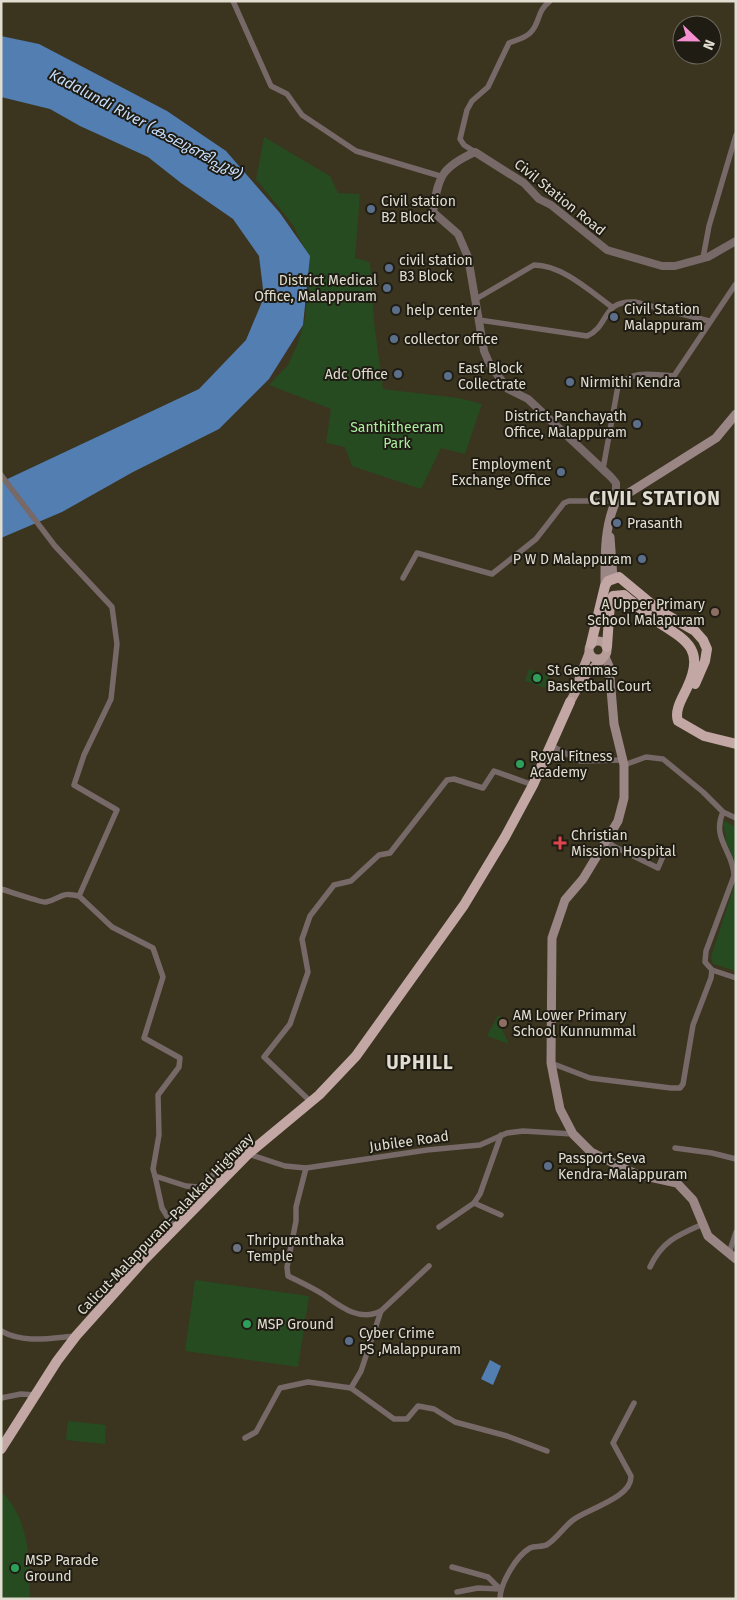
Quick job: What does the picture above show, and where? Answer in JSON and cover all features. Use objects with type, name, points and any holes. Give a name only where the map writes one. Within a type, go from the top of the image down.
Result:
[{"type":"highway","points":[[605,586],[613,578],[624,580],[660,611],[695,631],[703,640],[707,649],[705,662],[681,717],[686,726]]},
{"type":"highway","name":"Calicut-Malappuram-Palakkad Highway","points":[[590,648],[605,586]]},
{"type":"highway","points":[[605,654],[610,602],[614,596],[618,594],[624,595],[689,643],[695,654],[692,679],[676,717],[678,721],[704,736],[736,744]]},
{"type":"highway","name":"Calicut-Malappuram-Palakkad Highway","points":[[1,1449],[76,1336],[175,1229],[248,1154],[310,1101],[356,1056],[464,905],[505,837],[533,784],[570,702]]},
{"type":"main road","points":[[605,586],[605,548],[610,514],[616,501],[716,438],[736,414]]},
{"type":"main road","points":[[609,526],[613,578]]},
{"type":"main road","points":[[605,654],[594,659],[590,648],[600,641],[605,654],[609,666],[614,724],[624,762],[625,785],[622,813],[583,879],[565,900],[552,938],[551,1064],[560,1109],[573,1134],[592,1152],[636,1174],[677,1183],[693,1200],[708,1236],[732,1256]]},
{"type":"main road","name":"Calicut-Malappuram-Palakkad Highway","points":[[570,702],[590,648]]},
{"type":"main road","name":"Calicut-Malappuram-Palakkad Highway","points":[[570,702],[584,678],[605,654]]},
{"type":"street","points":[[233,1],[271,86],[287,94],[302,116],[356,151],[440,176]]},
{"type":"street","points":[[403,578],[418,553],[492,574],[536,539],[564,503],[569,501],[616,501],[616,484],[604,469],[556,428],[528,399],[508,389],[490,365],[484,351],[476,299],[464,245],[458,234],[433,212],[440,176],[448,168],[476,152],[464,145],[460,139],[467,110],[472,101],[488,87],[509,43],[526,37],[532,32],[541,8],[550,1]]},
{"type":"street","points":[[703,258],[709,226],[736,135]]},
{"type":"street","name":"Civil Station Road","points":[[476,152],[524,183],[539,199],[551,205],[607,250],[662,266],[675,266],[703,258],[722,250],[736,241]]},
{"type":"street","points":[[476,299],[534,265],[544,265],[564,274],[612,307]]},
{"type":"street","points":[[604,469],[618,386],[626,377],[633,374],[674,376],[734,285]]},
{"type":"street","points":[[479,320],[587,336],[594,333],[612,307],[624,302],[635,302],[710,321]]},
{"type":"street","points":[[1,475],[55,546],[112,607],[118,644],[111,699],[84,756],[74,785],[117,810],[78,896]]},
{"type":"street","points":[[550,745],[580,761],[624,762],[646,757],[663,759],[703,792],[723,812],[736,818]]},
{"type":"street","points":[[310,1101],[264,1057],[290,1024],[308,972],[302,939],[310,916],[334,885],[351,881],[379,855],[390,853],[447,780],[454,779],[483,788],[494,771],[533,784]]},
{"type":"street","points":[[723,812],[718,826],[724,850],[734,866],[734,876],[706,951],[705,962],[712,970],[736,978]]},
{"type":"street","points":[[606,841],[658,868],[664,854]]},
{"type":"street","points":[[1,889],[45,903],[68,894],[78,896],[112,928],[154,948],[163,977],[144,1038],[180,1058],[179,1068],[158,1095],[160,1134],[153,1169],[162,1208],[175,1229]]},
{"type":"street","points":[[551,1064],[590,1078],[680,1088],[683,1084],[693,1025],[712,970]]},
{"type":"street","name":"Jubilee Road","points":[[248,1154],[285,1166],[306,1168],[427,1150],[480,1145],[501,1135],[522,1130],[573,1134]]},
{"type":"street","points":[[439,1226],[474,1203],[480,1194],[501,1135]]},
{"type":"street","points":[[675,1148],[712,1153],[736,1159]]},
{"type":"street","points":[[155,1176],[186,1186],[199,1187],[235,1156],[248,1154]]},
{"type":"street","points":[[306,1168],[296,1207],[296,1221],[287,1267],[288,1276],[323,1295],[346,1311],[374,1315],[382,1311],[429,1266]]},
{"type":"street","points":[[474,1203],[501,1215]]},
{"type":"street","points":[[650,1267],[657,1251],[666,1243],[703,1224]]},
{"type":"street","points":[[732,1256],[736,1232]]},
{"type":"street","points":[[351,1388],[361,1371],[382,1311]]},
{"type":"street","points":[[1,1331],[9,1336],[26,1340],[76,1336]]},
{"type":"street","points":[[245,1438],[256,1432],[280,1388],[308,1382],[351,1388],[394,1419],[406,1419],[418,1406],[422,1406],[434,1409],[455,1422],[508,1436],[547,1451]]},
{"type":"street","points":[[1,1398],[21,1394],[36,1395]]},
{"type":"street","points":[[500,1599],[500,1589],[520,1555],[532,1547],[547,1545],[572,1521],[585,1512],[604,1505],[624,1491],[632,1480],[613,1444],[634,1403]]},
{"type":"street","points":[[452,1567],[488,1577],[500,1589]]},
{"type":"street","points":[[457,1592],[478,1588],[500,1589]]},
{"type":"green space","name":"Santhitheeram Park","points":[[264,137],[330,176],[338,193],[360,194],[355,258],[370,262],[374,322],[383,389],[459,398],[482,404],[465,454],[441,448],[421,489],[352,466],[345,447],[326,443],[331,409],[269,385],[288,365],[298,343],[305,319],[309,283],[307,254],[293,225],[256,179]]},
{"type":"green space","name":"St Gemmas Basketball Court","points":[[529,669],[549,676],[545,688],[525,681]]},
{"type":"green space","points":[[723,820],[736,827],[736,865],[726,842]]},
{"type":"green space","points":[[736,880],[736,971],[713,964],[711,957]]},
{"type":"green space","points":[[498,1015],[504,1020],[502,1029],[509,1044],[487,1036]]},
{"type":"green space","name":"MSP Ground","points":[[195,1280],[309,1296],[298,1367],[185,1351]]},
{"type":"green space","points":[[68,1421],[106,1425],[105,1444],[66,1440]]},
{"type":"green space","name":"MSP Parade Ground","points":[[1,1491],[11,1503],[23,1528],[28,1556],[30,1599],[1,1599]]},
{"type":"water","name":"Kadalundi River (കടലുണ്ടിപ്പുഴ)","points":[[1,36],[39,44],[167,111],[226,151],[280,213],[310,256],[303,325],[269,379],[219,429],[133,472],[62,512],[1,538],[1,482],[199,389],[246,340],[264,297],[259,256],[233,219],[181,183],[148,157],[80,126],[50,109],[1,97]]},
{"type":"water","points":[[490,1360],[501,1366],[493,1385],[481,1379]]},
{"type":"place","name":"Civil station B2 Block","points":[[371,209]]},
{"type":"place","name":"civil station B3 Block","points":[[389,268]]},
{"type":"place","name":"District Medical Office, Malappuram","points":[[387,288]]},
{"type":"place","name":"help center","points":[[396,310]]},
{"type":"place","name":"Civil Station Malappuram","points":[[614,317]]},
{"type":"place","name":"collector office","points":[[394,339]]},
{"type":"place","name":"Adc Office","points":[[398,374]]},
{"type":"place","name":"East Block Collectrate","points":[[448,376]]},
{"type":"place","name":"Nirmithi Kendra","points":[[570,382]]},
{"type":"place","name":"District Panchayath Office, Malappuram","points":[[637,424]]},
{"type":"place","name":"Employment Exchange Office","points":[[561,472]]},
{"type":"place","name":"Prasanth","points":[[617,523]]},
{"type":"place","name":"P W D Malappuram","points":[[642,559]]},
{"type":"place","name":"A Upper Primary School Malapuram","points":[[715,612]]},
{"type":"place","name":"St Gemmas Basketball Court","points":[[537,678]]},
{"type":"place","name":"Royal Fitness Academy","points":[[520,764]]},
{"type":"place","name":"Christian Mission Hospital","points":[[560,843]]},
{"type":"place","name":"AM Lower Primary School Kunnummal","points":[[503,1023]]},
{"type":"place","name":"Passport Seva Kendra-Malappuram","points":[[548,1166]]},
{"type":"place","name":"Thripuranthaka Temple","points":[[237,1248]]},
{"type":"place","name":"MSP Ground","points":[[247,1324]]},
{"type":"place","name":"Cyber Crime PS ,Malappuram","points":[[349,1341]]},
{"type":"place","name":"MSP Parade Ground","points":[[15,1568]]},
{"type":"district","name":"CIVIL STATION","points":[[655,498]]},
{"type":"district","name":"UPHILL","points":[[420,1062]]}]
